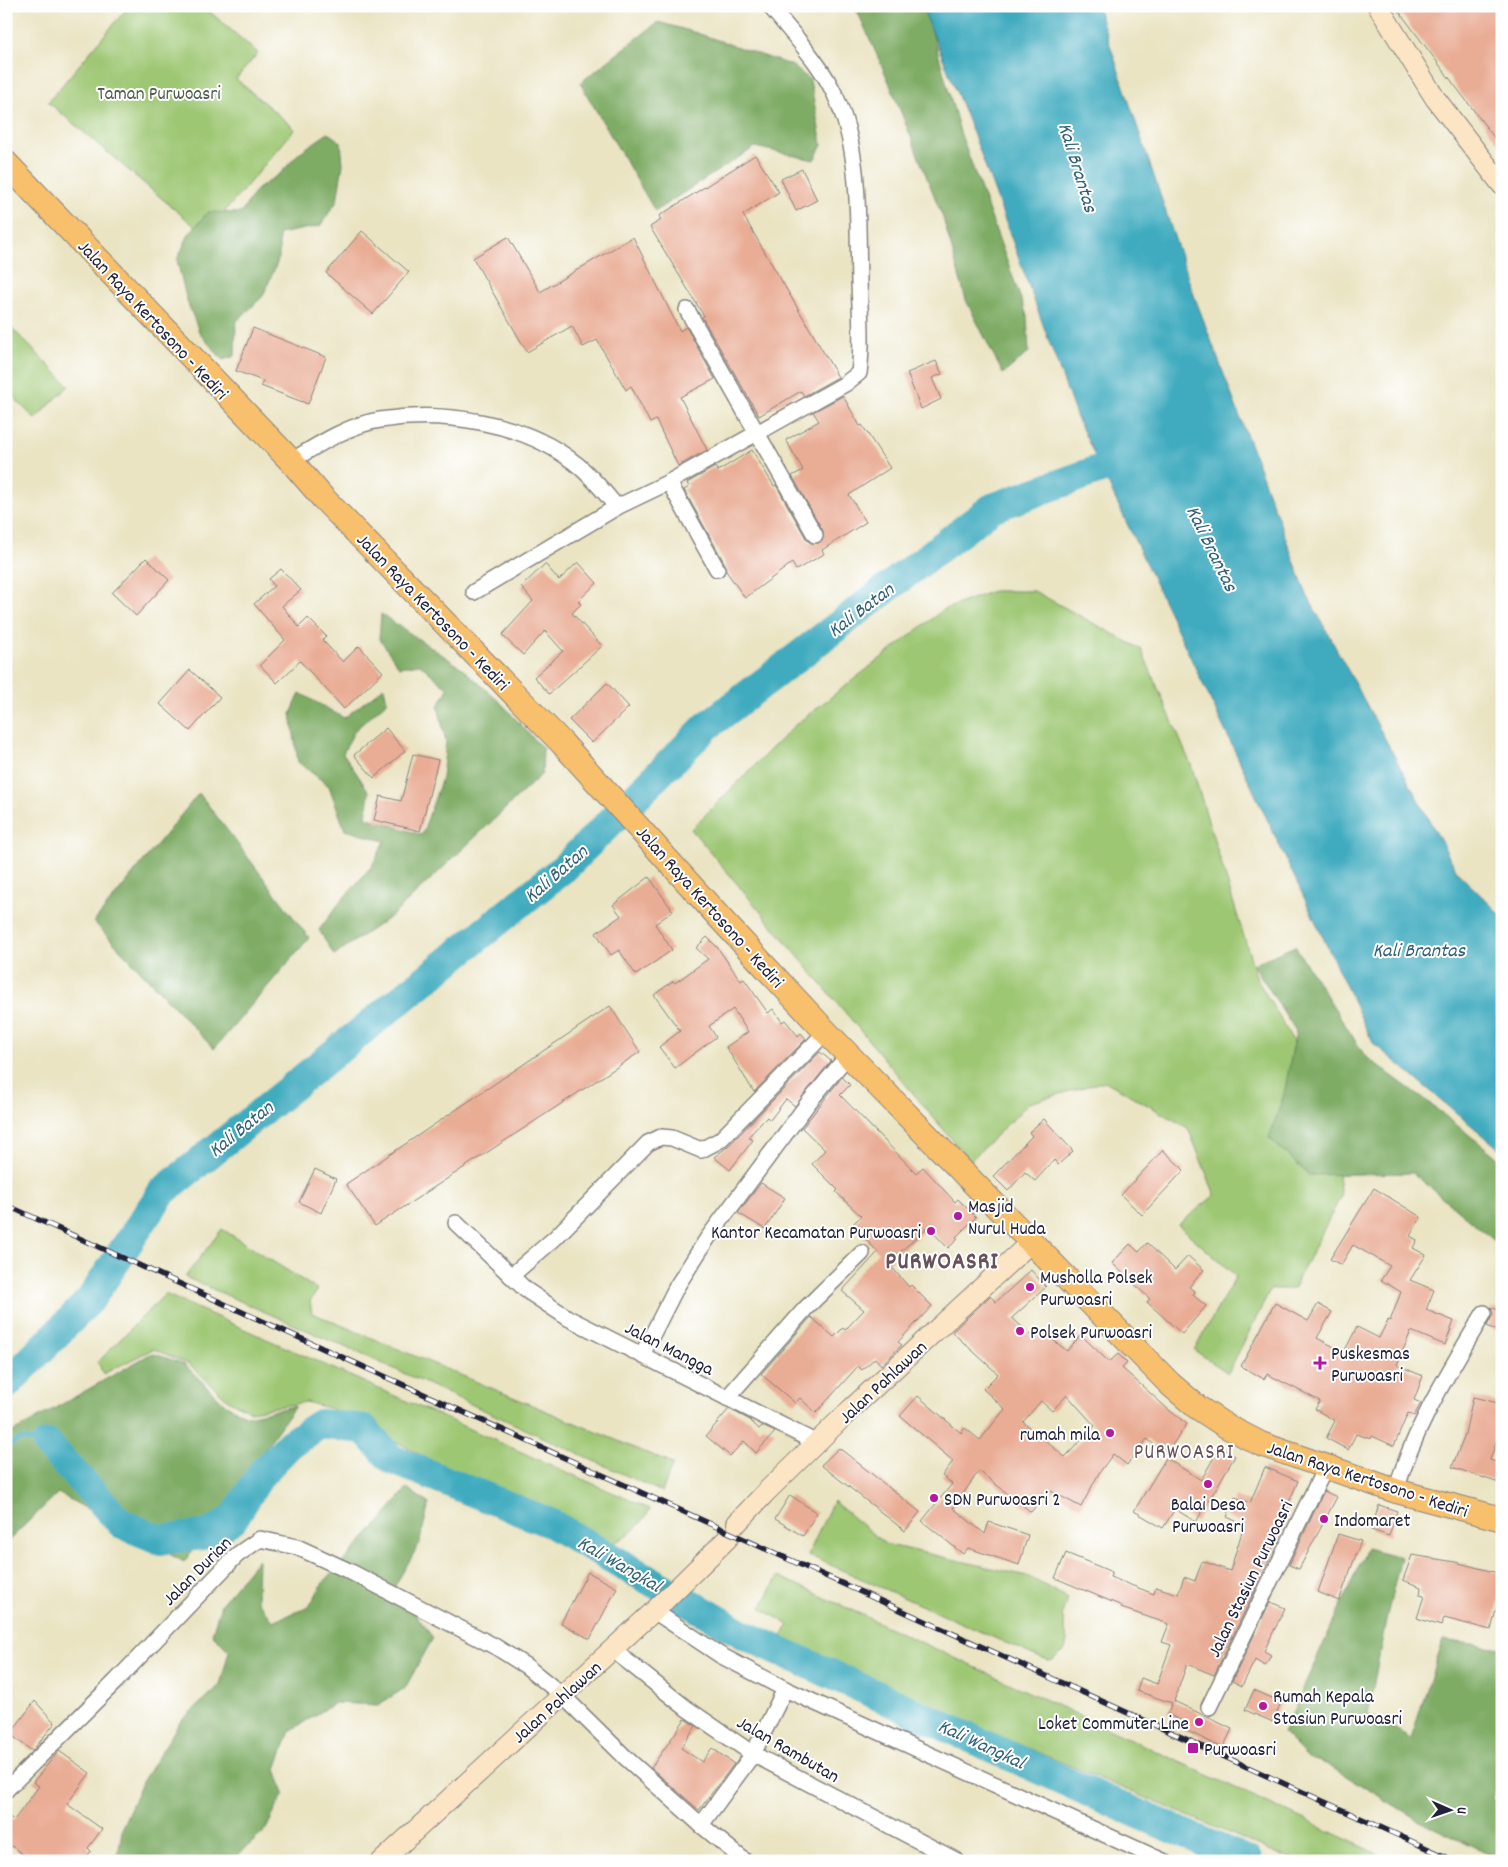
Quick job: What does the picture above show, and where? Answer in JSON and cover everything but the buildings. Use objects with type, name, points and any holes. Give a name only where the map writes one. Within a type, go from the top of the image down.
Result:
[{"type":"highway","name":"Jalan Raya Kertosono - Kediri","points":[[6,163],[291,461],[323,498],[438,614],[589,773],[826,1032],[1170,1384],[1197,1407],[1226,1426],[1261,1444],[1325,1468],[1396,1491],[1502,1519]]},
{"type":"main road","points":[[1380,7],[1435,98],[1502,185]]},
{"type":"main road","name":"Jalan Pahlawan","points":[[382,1861],[659,1607],[732,1531],[767,1491],[1031,1242]]},
{"type":"street","points":[[474,592],[617,507],[668,482],[757,433],[854,378],[859,373],[861,362],[857,200],[855,176],[845,120],[825,76],[770,6]]},
{"type":"street","points":[[686,310],[815,535]]},
{"type":"street","points":[[291,461],[332,437],[379,420],[410,418],[481,423],[524,433],[558,451],[576,463],[617,507]]},
{"type":"street","points":[[668,482],[717,569]]},
{"type":"street","points":[[511,1276],[556,1238],[648,1142],[662,1137],[672,1138],[701,1150],[709,1147],[720,1140],[826,1032]]},
{"type":"street","points":[[642,1354],[677,1286],[707,1239],[803,1110],[849,1054]]},
{"type":"street","name":"Jalan Mangga","points":[[456,1223],[526,1290],[568,1318],[817,1443]]},
{"type":"street","points":[[727,1398],[805,1309],[862,1253]]},
{"type":"street","points":[[1396,1491],[1411,1446],[1440,1388],[1484,1313]]},
{"type":"street","name":"Jalan Stasiun Purwoasri","points":[[1209,1707],[1325,1468]]},
{"type":"street","name":"Jalan Durian","points":[[6,1790],[116,1681],[237,1555],[260,1539],[297,1547],[496,1647],[526,1666],[562,1694],[626,1758],[701,1825],[746,1861]]},
{"type":"street","points":[[659,1607],[720,1655],[785,1689],[1163,1861]]},
{"type":"street","name":"Jalan Rambutan","points":[[613,1650],[686,1708],[753,1754],[957,1861]]},
{"type":"street","points":[[701,1825],[753,1754],[785,1689]]},
{"type":"green space","name":"Taman Purwoasri","points":[[129,6],[203,6],[258,53],[236,79],[295,129],[205,235],[48,102]]},
{"type":"green space","points":[[855,6],[925,6],[960,132],[1027,316],[1029,352],[1003,374],[966,300],[943,218],[889,82]]},
{"type":"green space","points":[[658,22],[697,33],[793,66],[810,80],[822,145],[814,160],[755,147],[655,211],[580,83]]},
{"type":"green space","points":[[328,133],[341,142],[343,164],[337,201],[320,226],[279,234],[279,258],[263,296],[236,322],[235,356],[223,360],[200,334],[187,301],[177,260],[189,234],[208,212],[241,213],[256,190],[281,173],[299,153]]},
{"type":"green space","points":[[6,322],[69,386],[35,419],[6,390]]},
{"type":"green space","points":[[993,591],[1034,591],[1141,649],[1191,765],[1257,979],[1327,1099],[1341,1196],[1293,1289],[1271,1289],[1228,1373],[1194,1350],[1236,1276],[1178,1225],[1215,1195],[1188,1128],[1105,1081],[1029,1103],[970,1161],[691,829],[795,725],[943,610]]},
{"type":"green space","points":[[381,614],[462,668],[503,705],[543,749],[542,774],[393,915],[334,955],[319,930],[341,901],[372,866],[385,841],[345,830],[329,786],[298,762],[291,714],[300,693],[344,718],[384,687],[387,702],[355,730],[343,753],[369,792],[366,817],[422,835],[442,778],[446,742],[438,706],[448,689],[420,664],[399,667],[379,638]]},
{"type":"green space","points":[[199,793],[309,938],[214,1049],[94,922]]},
{"type":"green space","points":[[1295,946],[1365,1056],[1429,1103],[1502,1161],[1502,1247],[1413,1173],[1309,1175],[1269,1138],[1284,1095],[1296,1031],[1253,964]]},
{"type":"green space","points":[[222,1229],[318,1290],[310,1301],[312,1313],[673,1464],[662,1492],[377,1361],[185,1277]]},
{"type":"green space","points":[[165,1294],[650,1509],[638,1526],[609,1546],[481,1486],[332,1409],[306,1402],[251,1411],[229,1401],[189,1364],[153,1349],[103,1374],[98,1362]]},
{"type":"green space","points":[[152,1353],[184,1364],[226,1405],[247,1416],[295,1406],[184,1562],[58,1493],[6,1543],[6,1436]]},
{"type":"green space","points":[[407,1488],[429,1504],[419,1544],[395,1586],[433,1638],[405,1688],[378,1705],[335,1703],[290,1731],[276,1769],[284,1793],[265,1831],[231,1861],[117,1861],[123,1825],[142,1782],[180,1722],[220,1685],[229,1651],[212,1634],[221,1604],[258,1559],[257,1600],[273,1621],[309,1607],[322,1584],[380,1522]]},
{"type":"green space","points":[[833,1501],[885,1544],[1027,1576],[1068,1598],[1062,1613],[1067,1641],[1065,1650],[1051,1661],[1033,1655],[808,1555]]},
{"type":"green space","points":[[1367,1548],[1401,1557],[1386,1620],[1368,1714],[1411,1738],[1443,1640],[1502,1648],[1502,1775],[1492,1798],[1502,1811],[1502,1861],[1420,1821],[1326,1764],[1308,1758],[1283,1733]]},
{"type":"green space","points":[[778,1576],[1394,1861],[1295,1861],[777,1642],[789,1625],[761,1608]]},
{"type":"water","name":"Kali Brantas","points":[[922,6],[1097,6],[1191,287],[1307,595],[1458,873],[1502,916],[1502,1151],[1373,1043],[1077,418],[975,138]]},
{"type":"waterway","name":"Kali Batan","points":[[6,1385],[90,1300],[162,1192],[565,867],[707,726],[992,508],[1109,466],[1140,458]]},
{"type":"waterway","name":"Kali Wangkal","points":[[47,1444],[122,1524],[161,1540],[209,1534],[233,1519],[261,1474],[290,1444],[320,1424],[364,1429],[391,1459],[550,1523],[745,1635],[1093,1794],[1248,1861]]},
{"type":"waterway","points":[[6,1447],[20,1439],[47,1444]]},
{"type":"railway","points":[[6,1205],[1455,1861]]},
{"type":"place","name":"Masjid Nurul Huda","points":[[958,1216]]},
{"type":"place","name":"Kantor Kecamatan Purwoasri","points":[[931,1231]]},
{"type":"place","name":"Musholla Polsek Purwoasri","points":[[1030,1287]]},
{"type":"place","name":"Polsek Purwoasri","points":[[1020,1331]]},
{"type":"place","name":"Puskesmas Purwoasri","points":[[1320,1363]]},
{"type":"place","name":"rumah mila","points":[[1110,1433]]},
{"type":"place","name":"Balai Desa Purwoasri","points":[[1208,1484]]},
{"type":"place","name":"SDN Purwoasri 2","points":[[934,1498]]},
{"type":"place","name":"Indomaret","points":[[1324,1519]]},
{"type":"place","name":"Rumah Kepala Stasiun Purwoasri","points":[[1263,1706]]},
{"type":"place","name":"Loket Commuter Line","points":[[1199,1722]]},
{"type":"place","name":"Purwoasri","points":[[1193,1748]]},
{"type":"district","name":"PURWOASRI","points":[[942,1260]]},
{"type":"district","name":"PURWOASRI","points":[[1184,1451]]}]
